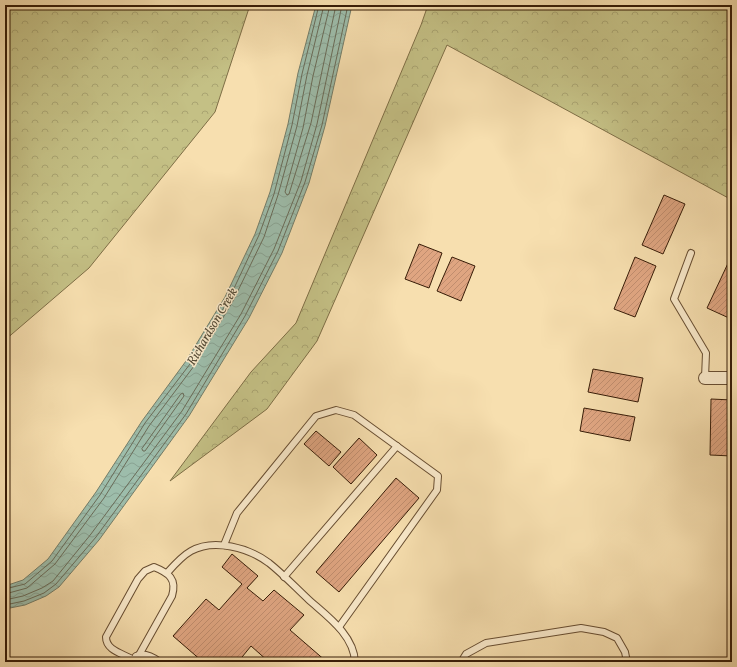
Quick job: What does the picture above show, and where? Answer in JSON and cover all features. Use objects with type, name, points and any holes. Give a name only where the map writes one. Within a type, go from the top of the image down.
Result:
[{"type":"street","points":[[705,378],[732,378]]},
{"type":"lane","points":[[692,253],[674,299],[706,354],[705,378]]},
{"type":"lane","points":[[224,545],[237,513],[316,416],[336,410],[354,415],[438,476],[437,490],[339,627]]},
{"type":"lane","points":[[284,577],[397,446]]},
{"type":"lane","points":[[166,573],[191,551],[204,546],[224,545],[248,552],[268,562],[339,627],[348,641],[355,662]]},
{"type":"lane","points":[[154,567],[173,578],[174,587],[172,596],[139,654],[130,660],[111,648],[106,642],[106,636],[138,578],[145,570],[154,567]]},
{"type":"lane","points":[[461,662],[466,654],[486,643],[581,628],[604,632],[617,638],[625,652],[627,662]]},
{"type":"lane","points":[[139,654],[153,657],[160,662]]},
{"type":"green space","points":[[5,5],[250,5],[215,112],[89,268],[5,340]]},
{"type":"green space","points":[[428,5],[732,5],[732,200],[447,45],[317,341],[267,409],[170,481],[251,372],[296,323],[421,25]]},
{"type":"water","name":"Richardson Creek","points":[[316,5],[352,5],[325,126],[309,183],[282,253],[249,318],[189,416],[99,540],[59,587],[46,596],[25,605],[5,609],[5,586],[23,580],[48,559],[96,492],[142,421],[186,361],[225,297],[255,234],[270,192],[288,124],[298,73]]},
{"type":"building","points":[[664,195],[685,204],[663,254],[642,245]]},
{"type":"building","points":[[419,244],[442,253],[429,288],[405,279]]},
{"type":"building","points":[[452,257],[475,266],[461,301],[437,291]]},
{"type":"building","points":[[635,257],[656,266],[635,317],[614,309]]},
{"type":"building","points":[[730,259],[732,259],[732,312],[729,318],[707,308]]},
{"type":"building","points":[[593,369],[643,378],[638,402],[588,392]]},
{"type":"building","points":[[711,399],[732,400],[732,456],[710,455]]},
{"type":"building","points":[[584,408],[635,417],[630,441],[580,431]]},
{"type":"building","points":[[316,431],[341,452],[329,466],[304,444]]},
{"type":"building","points":[[359,438],[377,455],[351,484],[333,467]]},
{"type":"building","points":[[396,478],[419,498],[339,592],[316,572]]},
{"type":"building","points":[[232,554],[258,576],[247,588],[263,601],[274,590],[304,615],[290,630],[327,662],[269,662],[251,646],[238,662],[203,662],[173,636],[206,599],[219,610],[242,584],[222,567]]}]
